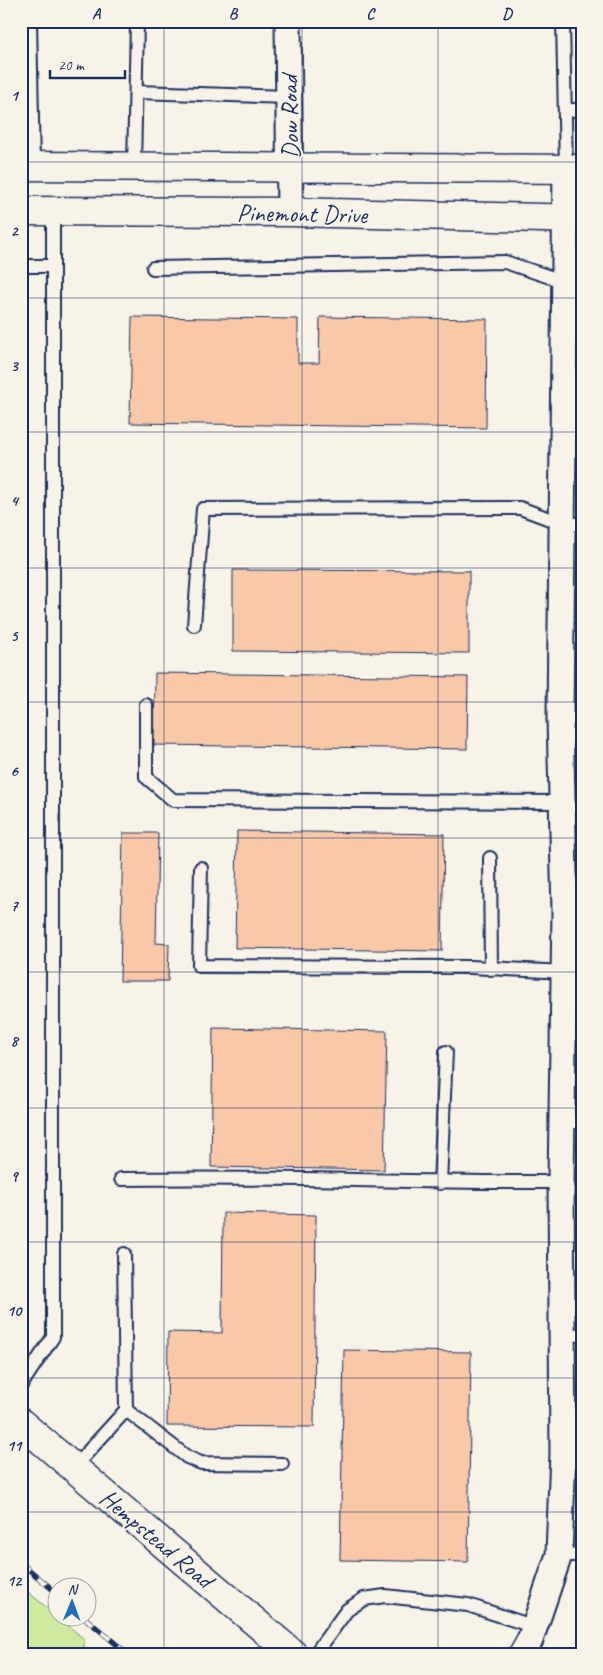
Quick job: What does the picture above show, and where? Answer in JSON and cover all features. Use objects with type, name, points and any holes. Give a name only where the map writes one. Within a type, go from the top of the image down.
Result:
[{"type":"main road","name":"Pinemont Drive","points":[[27,166],[574,169]]},
{"type":"main road","name":"Pinemont Drive","points":[[21,211],[290,212],[573,219]]},
{"type":"main road","name":"Hempstead Road","points":[[21,1423],[293,1654]]},
{"type":"street","name":"Dow Road","points":[[288,21],[290,212]]},
{"type":"street","points":[[522,1654],[570,1555],[563,1453],[572,1334],[562,1182],[572,1122],[565,972],[574,911],[563,802],[571,719],[571,293],[574,169]]},
{"type":"lane","points":[[27,166],[30,21]]},
{"type":"lane","points":[[134,167],[137,21]]},
{"type":"lane","points":[[563,21],[565,110],[574,169]]},
{"type":"lane","points":[[136,92],[289,97]]},
{"type":"lane","points":[[565,110],[582,110]]},
{"type":"lane","points":[[21,1385],[53,1337],[53,211]]},
{"type":"lane","points":[[153,268],[505,262],[571,293]]},
{"type":"lane","points":[[21,266],[53,266]]},
{"type":"lane","points":[[194,625],[203,509],[520,508],[572,524]]},
{"type":"lane","points":[[146,705],[146,778],[173,800],[563,802]]},
{"type":"lane","points":[[490,858],[491,968]]},
{"type":"lane","points":[[201,868],[199,966],[491,968],[565,972]]},
{"type":"lane","points":[[440,1183],[446,1052]]},
{"type":"lane","points":[[121,1178],[207,1177],[440,1183],[562,1182]]},
{"type":"lane","points":[[74,1468],[126,1410],[124,1254]]},
{"type":"lane","points":[[126,1410],[186,1457],[201,1462],[282,1464]]},
{"type":"lane","points":[[315,1654],[347,1610],[364,1599],[385,1596],[468,1605],[535,1627]]},
{"type":"green space","points":[[21,1586],[48,1609],[48,1628],[71,1628],[84,1639],[84,1654],[21,1654]]},
{"type":"building","points":[[132,317],[298,319],[298,363],[319,363],[320,317],[487,319],[486,428],[130,423]]},
{"type":"building","points":[[233,570],[469,571],[469,653],[233,651]]},
{"type":"building","points":[[155,673],[468,677],[467,749],[154,745]]},
{"type":"building","points":[[237,831],[444,834],[442,951],[235,948]]},
{"type":"building","points":[[123,833],[158,833],[156,943],[169,944],[168,981],[120,981]]},
{"type":"building","points":[[213,1028],[387,1031],[384,1170],[211,1167]]},
{"type":"building","points":[[223,1213],[316,1215],[314,1427],[167,1426],[168,1332],[222,1333]]},
{"type":"building","points":[[344,1350],[471,1352],[468,1562],[340,1560]]},
{"type":"railway","points":[[21,1563],[48,1586]]},
{"type":"railway","points":[[97,1628],[128,1654]]}]
